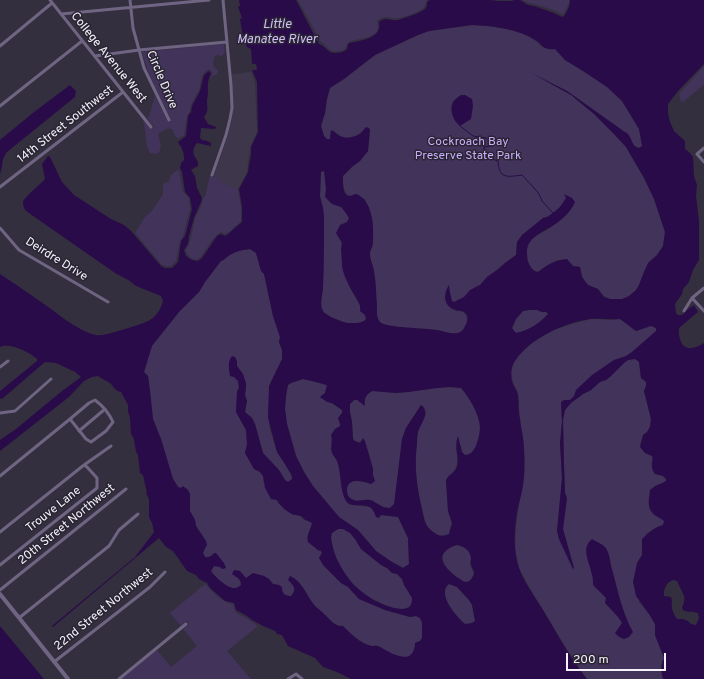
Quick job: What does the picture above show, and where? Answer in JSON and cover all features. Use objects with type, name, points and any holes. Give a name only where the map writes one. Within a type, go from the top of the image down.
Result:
[{"type":"street","name":"Circle Drive","points":[[130,0],[133,28],[144,68],[169,120]]},
{"type":"street","points":[[61,14],[209,0]]},
{"type":"street","points":[[212,175],[226,135],[231,110],[231,85],[223,0]]},
{"type":"street","points":[[0,46],[51,2]]},
{"type":"street","name":"College Avenue West","points":[[51,2],[151,127]]},
{"type":"street","points":[[0,106],[82,41]]},
{"type":"street","points":[[95,56],[139,50],[227,42]]},
{"type":"street","name":"14th Street Southwest","points":[[0,187],[123,92]]},
{"type":"street","points":[[704,148],[697,154],[704,162]]},
{"type":"street","name":"Deirdre Drive","points":[[0,228],[19,250],[108,302]]},
{"type":"street","points":[[684,311],[692,298],[704,288]]},
{"type":"street","points":[[692,298],[704,311]]},
{"type":"street","points":[[0,367],[8,360]]},
{"type":"street","points":[[0,413],[15,411],[51,379]]},
{"type":"street","points":[[0,476],[89,403],[95,400],[101,404],[113,422],[106,431],[91,442],[86,440],[70,420]]},
{"type":"street","points":[[78,431],[105,409]]},
{"type":"street","points":[[0,532],[84,465],[111,446]]},
{"type":"street","name":"Trouve Lane","points":[[0,564],[97,488],[97,478],[84,465]]},
{"type":"street","name":"20th Street Northwest","points":[[0,590],[126,489]]},
{"type":"street","points":[[19,618],[109,546],[119,530],[138,514]]},
{"type":"street","name":"22nd Street Northwest","points":[[54,662],[150,587],[165,572]]},
{"type":"street","points":[[0,594],[68,679]]},
{"type":"street","points":[[119,679],[186,624]]},
{"type":"street","points":[[288,679],[296,674],[302,679]]},
{"type":"shaded area","points":[[251,72],[255,83],[257,132],[250,147],[247,172],[238,189],[227,186],[214,176],[232,119],[232,74]]},
{"type":"green space","points":[[298,0],[427,0],[421,10],[412,14],[399,18],[383,17],[377,21],[378,28],[374,34],[366,38],[351,41],[344,49],[334,51],[321,42]]},
{"type":"green space","points":[[523,0],[569,0],[569,3],[563,15]]},
{"type":"green space","name":"Cockroach Bay Preserve State Park","points":[[472,25],[490,26],[519,32],[536,41],[542,47],[555,49],[565,60],[607,87],[622,101],[639,129],[642,146],[639,148],[633,144],[630,137],[626,133],[567,91],[540,78],[571,95],[594,114],[612,132],[626,147],[654,199],[665,232],[663,246],[657,255],[648,263],[636,290],[622,300],[610,299],[604,296],[598,289],[588,285],[582,277],[580,267],[573,266],[565,260],[551,263],[538,272],[531,268],[527,260],[529,242],[535,236],[551,227],[574,205],[567,198],[553,213],[543,218],[522,235],[517,242],[516,255],[487,277],[480,285],[476,286],[464,297],[454,302],[452,302],[450,293],[446,290],[456,311],[462,312],[467,317],[467,325],[459,333],[451,333],[433,329],[391,326],[385,325],[379,321],[375,279],[370,255],[373,246],[373,222],[365,199],[347,195],[343,181],[343,176],[360,161],[368,151],[370,130],[363,130],[350,138],[343,138],[335,132],[330,134],[330,139],[327,139],[324,136],[321,126],[330,88],[375,55],[418,35],[429,31]]},
{"type":"green space","points":[[223,44],[225,52],[222,56],[217,55],[214,57],[213,65],[218,71],[217,74],[210,78],[213,73],[209,69],[202,75],[199,90],[187,116],[184,135],[179,138],[176,137],[172,129],[163,131],[158,134],[161,146],[160,151],[158,154],[150,153],[147,145],[143,121],[144,120],[151,129],[154,127],[147,118],[155,96],[168,122],[171,121],[151,78],[142,52]]},
{"type":"green space","points":[[704,66],[704,85],[681,102],[679,94]]},
{"type":"green space","points":[[179,170],[183,192],[189,198],[190,209],[183,236],[180,241],[176,261],[171,266],[166,266],[162,265],[135,233],[145,217],[152,211],[163,194],[164,182],[169,183],[172,175]]},
{"type":"green space","points":[[325,171],[326,189],[338,206],[345,210],[349,218],[347,222],[343,224],[342,260],[348,283],[366,319],[360,322],[348,323],[338,320],[327,315],[322,308],[324,218],[320,196],[321,172]]},
{"type":"green space","points":[[210,175],[213,177],[215,176],[225,184],[238,189],[241,207],[241,221],[228,233],[225,234],[221,232],[217,235],[197,260],[190,257],[186,250],[191,239],[195,219],[203,197],[205,197]]},
{"type":"green space","points":[[250,249],[256,253],[261,270],[264,274],[273,316],[280,337],[279,342],[282,350],[282,359],[269,386],[268,409],[270,430],[277,452],[291,474],[292,479],[288,482],[285,480],[279,470],[263,453],[255,424],[252,418],[245,412],[247,401],[245,395],[246,388],[243,374],[237,366],[237,361],[234,377],[238,381],[239,387],[237,392],[236,412],[246,430],[247,444],[245,453],[254,469],[260,472],[263,476],[263,480],[279,504],[291,513],[312,523],[308,534],[312,544],[322,553],[323,565],[341,583],[348,587],[359,599],[385,610],[410,617],[416,616],[420,618],[422,623],[422,638],[420,641],[416,642],[410,656],[396,656],[379,646],[368,645],[356,638],[343,626],[334,623],[314,605],[300,584],[290,576],[289,581],[293,584],[294,588],[294,592],[291,596],[284,594],[279,585],[273,584],[269,579],[246,578],[242,573],[234,576],[239,579],[241,583],[241,585],[237,588],[229,587],[222,582],[211,571],[214,566],[225,567],[218,555],[205,557],[203,553],[207,545],[196,526],[195,520],[190,511],[190,493],[178,487],[173,479],[161,439],[153,419],[148,376],[144,372],[151,346],[179,312],[199,292],[221,261],[242,250]]},
{"type":"green space","points":[[537,310],[548,314],[534,326],[516,334],[512,329],[516,319],[523,311]]},
{"type":"green space","points":[[591,319],[620,319],[636,331],[651,325],[656,328],[656,331],[632,352],[626,356],[614,360],[587,380],[570,400],[564,400],[561,402],[562,422],[560,443],[562,478],[557,531],[559,539],[572,567],[574,566],[563,529],[567,498],[565,493],[563,420],[565,410],[571,403],[591,390],[600,381],[606,380],[628,360],[635,359],[639,361],[641,378],[646,382],[644,391],[651,419],[650,427],[643,435],[640,444],[645,453],[652,456],[653,460],[651,463],[655,474],[663,476],[666,479],[666,481],[654,486],[658,518],[665,521],[663,525],[647,533],[642,555],[637,563],[639,602],[655,624],[655,635],[664,658],[662,663],[663,679],[587,679],[568,651],[528,585],[519,568],[515,548],[518,509],[524,478],[524,448],[518,392],[513,383],[511,369],[514,361],[521,353],[531,344],[551,331]]},
{"type":"green space","points":[[303,379],[328,386],[325,393],[320,397],[342,410],[342,413],[338,418],[340,427],[335,429],[331,435],[333,451],[337,459],[346,501],[348,504],[352,505],[370,507],[381,515],[398,517],[408,538],[409,565],[403,568],[376,551],[358,530],[339,517],[313,486],[304,472],[296,456],[287,424],[285,409],[288,385]]},
{"type":"green space","points":[[450,387],[461,388],[471,401],[480,422],[480,427],[476,446],[471,453],[465,455],[462,452],[461,446],[456,448],[457,463],[453,472],[446,481],[448,511],[452,523],[449,534],[438,536],[432,532],[424,520],[417,483],[415,463],[416,444],[420,426],[426,414],[421,405],[406,428],[402,439],[395,504],[390,508],[387,508],[371,500],[354,500],[347,494],[348,485],[351,482],[357,481],[371,484],[375,481],[368,450],[361,441],[357,443],[353,439],[350,404],[354,400],[364,400],[366,395],[372,391],[396,393]]},
{"type":"green space","points":[[338,529],[343,529],[350,533],[361,549],[402,579],[404,585],[413,598],[410,606],[398,609],[387,606],[369,597],[352,583],[336,557],[333,548],[331,535]]},
{"type":"green space","points":[[457,545],[467,548],[471,557],[470,564],[474,575],[468,582],[463,581],[452,573],[443,559],[445,551],[450,547]]},
{"type":"green space","points":[[205,584],[214,594],[233,604],[235,612],[258,626],[227,651],[251,679],[121,679],[157,650],[171,667],[197,646],[183,629],[189,624],[187,621],[181,626],[170,613]]},
{"type":"green space","points":[[449,584],[457,587],[472,605],[475,621],[472,623],[465,625],[457,617],[449,605],[445,594],[446,588]]},
{"type":"water","name":"Little Manatee River","points":[[239,0],[296,0],[319,44],[330,52],[335,53],[346,50],[349,43],[365,40],[374,35],[378,31],[379,22],[381,20],[398,20],[416,14],[425,9],[427,2],[430,0],[520,0],[528,5],[562,17],[567,11],[570,0],[704,0],[704,64],[668,104],[668,113],[674,131],[685,141],[685,149],[693,157],[694,176],[697,185],[696,196],[699,221],[699,260],[693,270],[689,282],[683,289],[682,294],[675,304],[676,313],[678,315],[682,315],[694,305],[698,312],[679,328],[679,335],[683,344],[688,348],[691,348],[704,343],[704,679],[663,679],[661,668],[664,658],[655,635],[655,624],[636,596],[633,582],[637,563],[642,555],[642,539],[652,530],[663,525],[664,521],[656,516],[649,507],[650,490],[666,481],[666,479],[663,476],[655,474],[652,469],[652,456],[645,453],[640,447],[643,435],[650,427],[651,419],[644,391],[646,382],[641,378],[639,362],[635,359],[628,360],[610,377],[583,394],[571,403],[565,410],[563,420],[564,464],[565,493],[567,498],[563,529],[574,568],[573,569],[559,539],[557,531],[562,478],[560,443],[562,422],[561,402],[564,400],[570,400],[574,396],[576,390],[592,375],[614,360],[626,356],[632,352],[656,331],[656,328],[651,326],[636,331],[620,319],[590,319],[569,324],[548,333],[529,345],[521,353],[515,361],[511,372],[511,378],[518,395],[525,459],[524,480],[518,506],[515,531],[517,561],[527,584],[569,654],[587,679],[351,679],[323,667],[315,658],[288,646],[282,635],[277,634],[275,631],[263,626],[236,610],[234,603],[225,601],[210,588],[207,583],[199,579],[196,575],[187,571],[173,551],[166,547],[159,538],[53,627],[52,626],[135,557],[154,532],[149,517],[149,499],[146,493],[143,475],[140,473],[138,455],[136,452],[134,439],[131,434],[128,405],[121,392],[116,390],[110,383],[98,376],[84,381],[69,397],[0,451],[0,440],[81,377],[75,372],[56,363],[45,362],[2,399],[0,398],[0,391],[37,361],[37,359],[30,353],[19,348],[9,346],[0,347],[0,274],[72,324],[84,331],[96,335],[109,334],[135,326],[153,318],[161,307],[163,301],[161,296],[136,286],[115,273],[26,211],[23,202],[45,179],[42,164],[48,156],[50,157],[62,182],[74,195],[111,219],[124,225],[161,266],[165,268],[172,268],[178,262],[181,241],[185,236],[192,209],[190,198],[185,192],[180,168],[181,163],[184,160],[184,155],[178,142],[186,136],[188,116],[200,91],[204,75],[209,71],[211,74],[208,84],[207,113],[204,117],[208,124],[216,127],[215,129],[201,128],[200,138],[211,143],[211,146],[197,143],[193,150],[198,166],[191,170],[195,176],[197,188],[202,198],[194,218],[188,244],[184,250],[186,256],[192,260],[198,261],[202,258],[217,236],[221,234],[225,236],[242,222],[242,207],[239,189],[248,172],[251,147],[258,132],[257,82],[252,70],[257,70],[256,64],[252,64],[251,49],[247,47],[242,31],[240,19],[242,18],[238,7],[240,6]],"holes":[[[472,25],[508,29],[528,36],[545,48],[555,49],[565,60],[607,87],[622,101],[639,129],[642,146],[639,148],[633,144],[627,133],[567,91],[530,72],[571,95],[594,114],[612,132],[626,147],[654,199],[665,232],[663,246],[657,255],[648,263],[639,285],[629,296],[622,299],[610,299],[604,297],[598,289],[588,285],[582,277],[580,267],[573,266],[567,259],[551,263],[538,272],[533,270],[531,267],[527,256],[528,247],[531,240],[564,217],[571,210],[575,202],[572,198],[564,194],[566,198],[560,207],[547,217],[543,218],[522,235],[517,242],[516,255],[487,277],[480,285],[470,290],[464,297],[454,302],[452,301],[449,285],[445,296],[446,303],[451,308],[463,311],[467,315],[467,322],[462,331],[459,333],[452,333],[431,329],[406,328],[389,326],[380,322],[377,316],[374,269],[370,256],[373,244],[373,222],[369,208],[362,197],[356,194],[350,196],[347,195],[344,191],[343,185],[343,176],[360,161],[368,151],[370,130],[366,127],[358,135],[348,138],[345,138],[331,130],[330,139],[327,139],[324,136],[321,126],[330,88],[375,55],[429,31]],[[324,171],[326,189],[325,197],[332,204],[341,207],[349,218],[347,222],[340,225],[336,233],[342,243],[342,266],[344,275],[359,303],[360,311],[365,315],[366,319],[364,321],[348,323],[327,315],[323,311],[321,302],[324,270],[324,218],[320,196],[321,172]],[[250,249],[256,253],[261,271],[264,274],[273,316],[280,337],[279,342],[282,350],[282,359],[269,386],[268,418],[277,452],[291,474],[292,479],[288,482],[285,480],[279,470],[263,453],[255,424],[252,418],[245,412],[247,401],[245,395],[246,383],[243,374],[237,366],[235,357],[232,356],[230,358],[229,371],[230,376],[234,377],[238,381],[239,387],[237,392],[236,412],[246,430],[247,444],[245,453],[254,469],[260,472],[263,476],[265,488],[271,499],[277,500],[282,507],[291,514],[301,516],[305,520],[312,523],[308,534],[308,542],[319,551],[320,550],[322,553],[319,558],[323,565],[341,583],[348,587],[359,599],[385,610],[410,617],[416,616],[420,618],[422,623],[422,638],[420,641],[415,643],[414,650],[411,655],[407,657],[390,653],[378,646],[367,645],[356,638],[343,626],[334,624],[314,605],[303,588],[294,578],[290,576],[288,580],[293,585],[294,591],[291,596],[287,596],[284,594],[282,587],[273,584],[264,576],[253,573],[246,578],[240,571],[234,570],[232,574],[238,578],[241,585],[237,588],[232,588],[222,582],[211,571],[214,566],[222,569],[226,568],[216,553],[209,557],[205,557],[203,553],[207,545],[206,541],[196,526],[195,520],[190,511],[190,494],[188,490],[183,486],[181,488],[178,487],[173,479],[161,439],[153,419],[148,376],[144,372],[152,346],[179,312],[199,292],[221,261],[237,252]],[[529,310],[537,310],[548,314],[534,326],[516,333],[512,328],[516,319],[523,311]],[[303,379],[327,385],[325,393],[320,397],[342,410],[342,413],[338,418],[340,426],[335,429],[331,435],[331,448],[339,466],[341,487],[344,497],[351,505],[369,507],[373,510],[376,517],[379,518],[381,515],[398,517],[408,538],[409,564],[403,568],[376,551],[358,530],[339,517],[313,486],[304,472],[296,456],[287,424],[285,409],[288,385]],[[437,388],[461,388],[471,401],[480,423],[476,446],[469,454],[465,455],[462,452],[458,436],[456,445],[458,461],[456,469],[446,481],[448,511],[452,523],[449,534],[447,535],[438,535],[427,526],[420,501],[416,477],[416,461],[418,434],[425,414],[424,408],[421,405],[406,428],[402,439],[394,504],[390,508],[386,508],[371,500],[354,500],[349,497],[347,493],[347,488],[351,482],[358,481],[371,484],[375,481],[365,441],[363,438],[360,443],[353,439],[350,404],[354,400],[357,400],[365,406],[366,397],[372,391],[396,393]],[[338,529],[343,529],[350,533],[361,549],[392,573],[397,574],[402,579],[412,598],[409,607],[398,609],[387,606],[372,599],[356,587],[338,562],[334,553],[331,535]],[[454,546],[462,546],[467,549],[471,556],[471,564],[474,573],[472,578],[466,582],[454,575],[444,565],[442,557],[444,553]],[[673,580],[677,581],[684,597],[682,607],[683,610],[698,613],[699,618],[696,625],[685,620],[677,619],[672,610],[671,597],[664,596],[664,591],[667,584]],[[449,584],[457,587],[472,605],[475,621],[465,624],[453,611],[446,599],[445,593]]]},
{"type":"water","points":[[70,85],[76,91],[75,97],[7,152],[0,174],[0,140]]},
{"type":"water","points":[[461,95],[465,95],[472,99],[473,106],[471,119],[460,126],[454,118],[451,108],[454,101]]},
{"type":"water","points":[[592,539],[605,547],[609,554],[611,567],[621,601],[633,632],[629,637],[624,639],[615,633],[622,623],[605,603],[606,598],[593,585],[593,577],[586,551],[588,543]]},
{"type":"water","points":[[0,626],[44,679],[0,679]]},
{"type":"waterway","points":[[460,126],[473,136],[486,138],[490,141],[490,146],[484,147],[485,153],[490,158],[498,161],[502,174],[505,176],[522,175],[535,189],[542,201],[553,213]]}]
